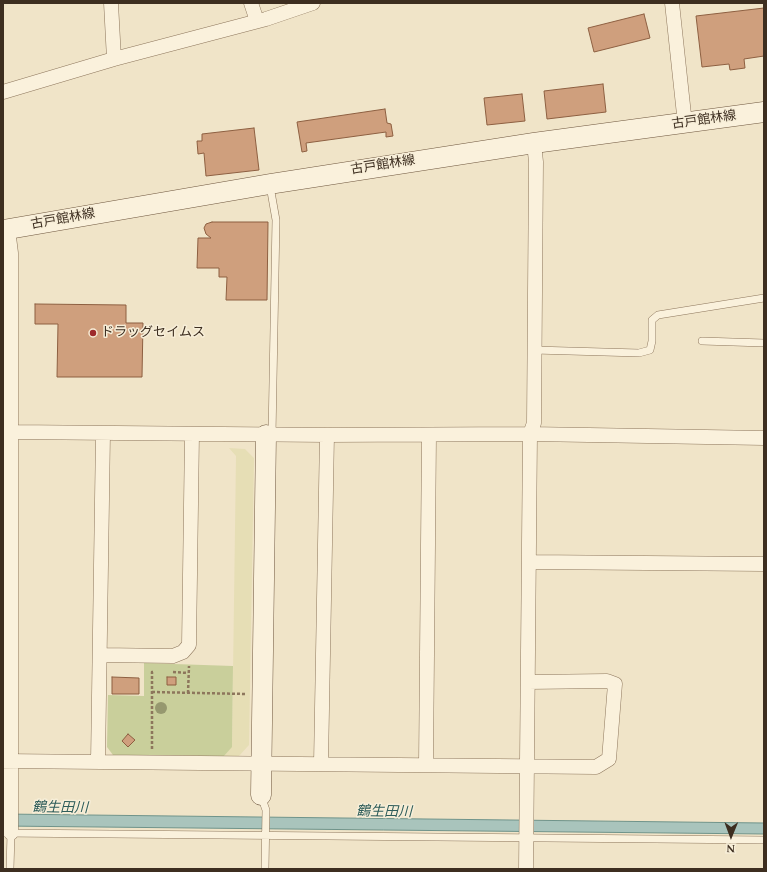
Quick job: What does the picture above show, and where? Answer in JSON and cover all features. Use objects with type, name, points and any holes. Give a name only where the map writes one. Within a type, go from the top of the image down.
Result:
[{"type":"main road","name":"古戸館林線","points":[[6,230],[270,184],[534,143],[685,124],[764,112]]},
{"type":"main road","points":[[264,803],[261,762],[269,435]]},
{"type":"street","points":[[111,3],[114,59]]},
{"type":"street","points":[[251,3],[257,22]]},
{"type":"street","points":[[3,92],[114,59],[257,22],[313,3]]},
{"type":"street","points":[[672,3],[685,124]]},
{"type":"street","points":[[526,869],[530,434],[534,423],[536,162],[534,143]]},
{"type":"street","points":[[6,230],[11,253],[12,432],[7,595],[7,761],[11,810],[8,831]]},
{"type":"street","points":[[12,432],[269,435],[530,434],[764,438]]},
{"type":"street","points":[[98,761],[101,655],[103,434]]},
{"type":"street","points":[[101,655],[173,656],[183,652],[189,644],[192,434]]},
{"type":"street","points":[[321,763],[327,435]]},
{"type":"street","points":[[426,764],[429,435]]},
{"type":"street","points":[[529,562],[764,564]]},
{"type":"street","points":[[7,761],[261,762],[596,767],[609,759],[615,684],[607,681],[528,682]]},
{"type":"lane","points":[[269,435],[276,220],[270,184]]},
{"type":"lane","points":[[534,350],[639,352],[650,350],[652,341],[652,320],[658,315],[764,298]]},
{"type":"lane","points":[[702,341],[764,344]]},
{"type":"lane","points":[[264,803],[266,833],[265,869]]},
{"type":"lane","points":[[10,869],[8,831],[266,833],[526,839],[764,840]]},
{"type":"path","points":[[183,652],[188,658],[188,693]]},
{"type":"path","points":[[152,755],[152,672],[159,672]]},
{"type":"path","points":[[167,672],[188,673]]},
{"type":"path","points":[[152,692],[252,694]]},
{"type":"shaded area","points":[[229,448],[245,449],[254,458],[249,745],[239,756],[224,756],[232,746],[236,456]]},
{"type":"green space","points":[[144,663],[233,666],[232,747],[224,756],[113,755],[107,747],[108,695],[144,696]]},
{"type":"water","points":[[3,814],[764,823],[764,834],[3,826]]},
{"type":"building","points":[[764,8],[764,56],[744,59],[745,68],[730,70],[729,64],[702,67],[696,16]]},
{"type":"building","points":[[644,14],[650,38],[594,52],[588,28]]},
{"type":"building","points":[[603,84],[606,112],[547,119],[544,91]]},
{"type":"building","points":[[522,94],[525,121],[487,125],[484,98]]},
{"type":"building","points":[[385,109],[387,123],[391,124],[393,136],[386,137],[386,132],[306,143],[307,151],[302,152],[297,122]]},
{"type":"building","points":[[254,128],[259,170],[206,176],[204,153],[198,154],[197,141],[202,141],[202,134]]},
{"type":"building","points":[[212,222],[268,222],[267,300],[226,300],[227,277],[219,277],[219,268],[197,268],[198,238],[211,238],[206,234],[204,228],[206,224]]},
{"type":"building","points":[[35,304],[126,305],[126,323],[143,323],[142,377],[57,377],[58,324],[35,324]]},
{"type":"building","points":[[112,677],[139,678],[139,694],[112,694]]},
{"type":"building","points":[[167,677],[176,677],[176,685],[167,685]]},
{"type":"building","points":[[128,734],[135,740],[128,747],[122,741]]},
{"type":"place","name":"ドラッグセイムス","points":[[93,333]]},
{"type":"water label","name":"鶴生田川","points":[[60,809]]},
{"type":"water label","name":"鶴生田川","points":[[384,813]]}]
